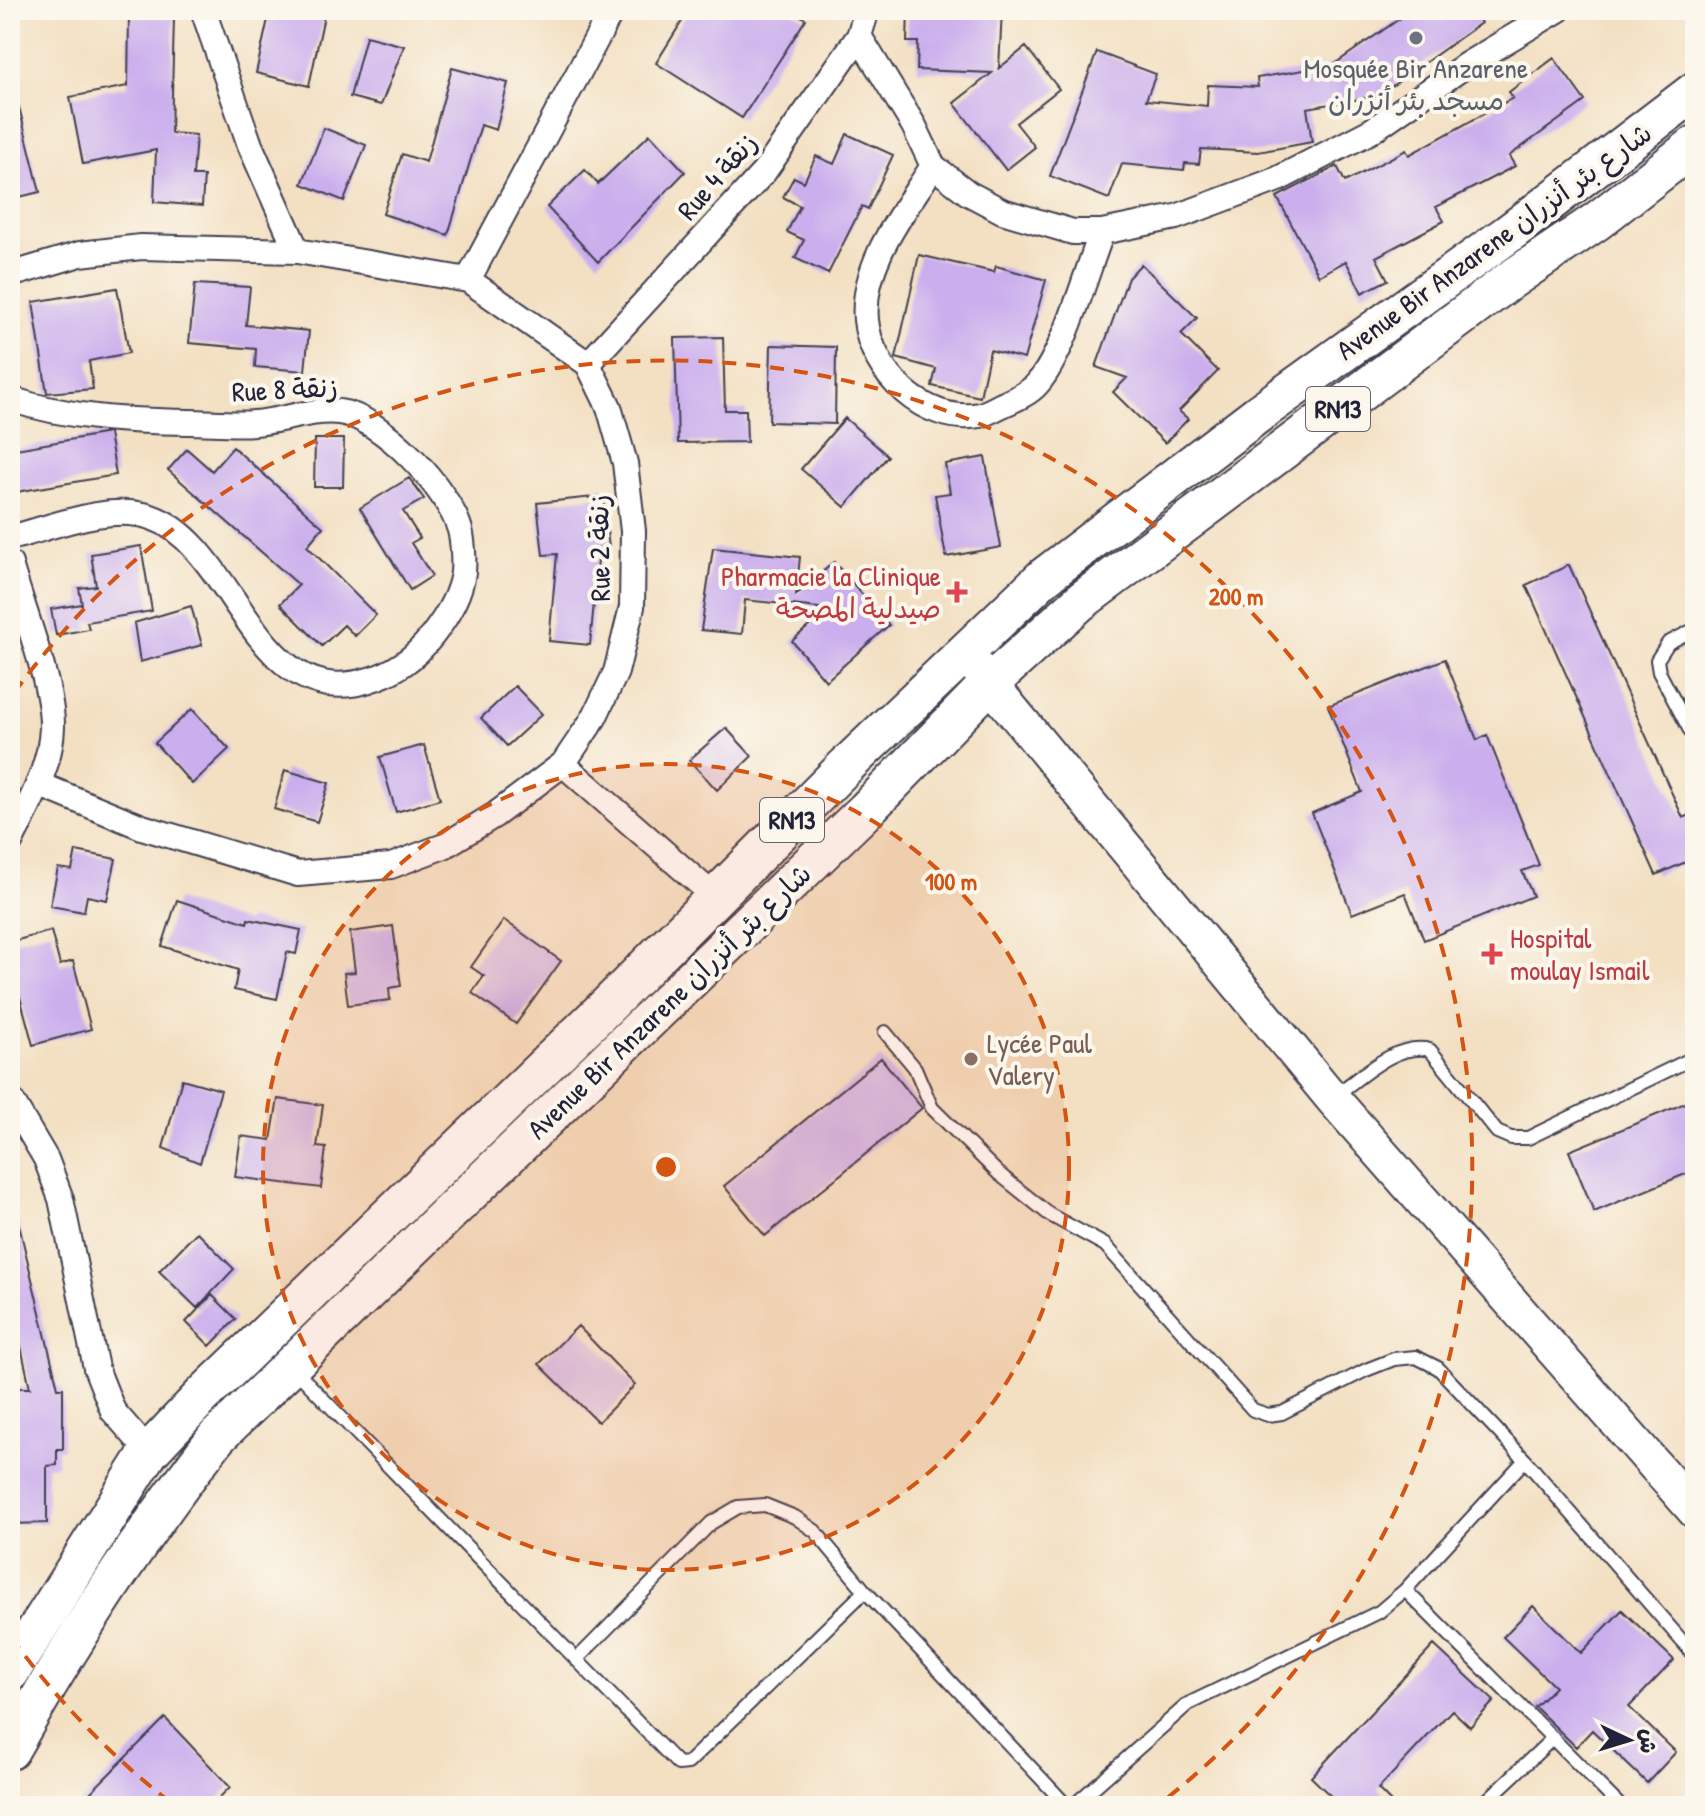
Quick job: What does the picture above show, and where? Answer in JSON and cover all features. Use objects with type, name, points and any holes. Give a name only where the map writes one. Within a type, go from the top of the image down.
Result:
[{"type":"main road","name":"Avenue Bir Anzarene شارع بئر أنزران","points":[[10,1672],[149,1452],[203,1395],[610,1003],[1044,577],[1259,413],[1521,225],[1695,91]]},
{"type":"main road","name":"Avenue Bir Anzarene شارع بئر أنزران","points":[[10,1750],[85,1621],[156,1515],[217,1437],[866,810],[989,684],[1080,602],[1509,281],[1597,221],[1695,145]]},
{"type":"main road","points":[[965,653],[1332,1098],[1695,1511]]},
{"type":"street","points":[[203,10],[250,145],[297,251]]},
{"type":"street","points":[[468,280],[612,10]]},
{"type":"street","name":"Rue 4 زنقة","points":[[588,364],[764,172],[859,36],[867,10]]},
{"type":"street","points":[[859,36],[914,126],[933,166],[968,193],[1002,211],[1073,232],[1102,232],[1176,217],[1278,179],[1371,131],[1466,65],[1558,10]]},
{"type":"street","points":[[933,166],[879,252],[866,318],[878,361],[911,397],[932,410],[980,415],[1014,400],[1037,385],[1052,362],[1102,232]]},
{"type":"street","name":"Rue 2 زنقة","points":[[10,275],[80,254],[141,247],[297,251],[468,280],[588,364],[609,407],[625,463],[633,531],[632,607],[616,672],[594,718],[563,764],[495,815],[444,846],[391,866],[298,874],[142,827],[38,784]]},
{"type":"street","name":"Rue 8 زنقة","points":[[10,399],[88,417],[253,423],[338,412],[371,422],[405,451],[435,487],[460,529],[463,571],[454,603],[412,659],[382,676],[356,684],[321,682],[287,666],[241,616],[189,541],[154,518],[116,512],[10,538]]},
{"type":"street","points":[[10,564],[50,699],[52,728],[38,784],[10,843]]},
{"type":"street","points":[[563,764],[715,897]]},
{"type":"street","points":[[10,1098],[46,1159],[61,1199],[96,1368],[113,1411],[149,1452]]},
{"type":"lane","points":[[1695,629],[1668,643],[1657,660],[1659,672],[1695,740]]},
{"type":"lane","points":[[885,1032],[915,1068],[932,1108],[998,1173],[1050,1215],[1105,1245],[1253,1410],[1268,1415],[1282,1413],[1394,1359],[1416,1357],[1438,1368],[1525,1460],[1695,1656]]},
{"type":"lane","points":[[1332,1098],[1399,1051],[1417,1047],[1430,1050],[1497,1132],[1511,1138],[1528,1138],[1695,1057]]},
{"type":"lane","points":[[291,1366],[678,1764],[688,1763],[865,1591]]},
{"type":"lane","points":[[1073,1806],[1188,1704],[1379,1612],[1405,1590],[1525,1460]]},
{"type":"lane","points":[[577,1659],[711,1523],[738,1507],[765,1505],[795,1517],[815,1531],[865,1591],[1067,1806]]},
{"type":"lane","points":[[1405,1590],[1620,1806]]},
{"type":"lane","points":[[1481,1806],[1553,1738]]},
{"type":"building","points":[[270,10],[297,10],[324,16],[309,86],[256,73]]},
{"type":"building","points":[[689,10],[790,10],[806,19],[742,118],[656,63]]},
{"type":"building","points":[[908,10],[1002,10],[999,68],[1026,47],[1059,89],[1016,123],[1035,147],[1006,170],[954,103],[992,73],[917,70],[918,42],[907,42]]},
{"type":"building","points":[[1412,10],[1472,10],[1481,23],[1378,96],[1307,108],[1312,142],[1258,152],[1201,149],[1199,164],[1185,163],[1184,170],[1122,164],[1109,199],[1050,176],[1097,52],[1156,74],[1146,100],[1207,106],[1208,85],[1258,87],[1257,78],[1333,65]]},
{"type":"building","points":[[129,17],[174,18],[171,133],[196,135],[193,176],[204,176],[202,206],[154,202],[156,150],[83,164],[70,97],[128,86]]},
{"type":"building","points":[[366,36],[404,46],[381,105],[350,97]]},
{"type":"building","points":[[1554,58],[1585,101],[1509,156],[1515,166],[1436,207],[1444,221],[1376,257],[1388,280],[1362,293],[1346,261],[1319,276],[1277,197],[1337,166],[1345,182],[1406,150],[1409,155],[1513,98],[1509,92]]},
{"type":"building","points":[[452,68],[508,83],[496,130],[481,125],[448,235],[383,214],[402,154],[426,162]]},
{"type":"building","points":[[18,103],[40,192],[19,197],[14,179],[10,180],[10,104]]},
{"type":"building","points":[[324,128],[366,145],[344,201],[302,184]]},
{"type":"building","points":[[650,134],[685,172],[598,262],[547,207],[585,170],[598,184]]},
{"type":"building","points":[[847,134],[893,155],[868,209],[862,206],[828,274],[795,258],[804,240],[787,232],[800,206],[783,197],[794,177],[804,182],[816,156],[834,164]]},
{"type":"building","points":[[919,255],[994,272],[996,266],[1046,280],[1024,359],[990,350],[980,397],[932,386],[936,369],[896,358]]},
{"type":"building","points":[[1141,264],[1197,318],[1181,334],[1218,371],[1179,411],[1188,419],[1165,443],[1113,392],[1127,378],[1096,367],[1128,278]]},
{"type":"building","points":[[195,284],[250,287],[246,325],[309,331],[305,371],[255,367],[256,349],[189,343]]},
{"type":"building","points":[[117,288],[129,353],[89,361],[93,389],[47,393],[33,302]]},
{"type":"building","points":[[723,337],[725,410],[746,410],[747,442],[678,443],[675,338]]},
{"type":"building","points":[[771,345],[836,347],[835,424],[769,422]]},
{"type":"building","points":[[845,418],[888,456],[845,507],[801,469]]},
{"type":"building","points":[[109,433],[116,475],[10,493],[10,450]]},
{"type":"building","points":[[315,439],[344,439],[343,487],[314,487]]},
{"type":"building","points":[[233,447],[323,527],[307,546],[376,615],[355,636],[344,625],[322,646],[280,604],[299,585],[168,470],[187,449],[212,471]]},
{"type":"building","points":[[985,457],[1001,547],[946,557],[935,495],[950,493],[945,464]]},
{"type":"building","points":[[409,478],[424,499],[403,511],[420,538],[411,543],[432,576],[410,590],[360,508]]},
{"type":"building","points":[[603,496],[609,548],[599,549],[590,645],[549,641],[557,554],[543,555],[537,503]]},
{"type":"building","points":[[141,546],[152,611],[87,622],[89,629],[56,635],[51,609],[82,604],[79,588],[96,586],[91,554]]},
{"type":"building","points":[[713,548],[800,557],[796,595],[834,562],[889,625],[826,681],[792,641],[828,609],[745,600],[742,634],[701,630]]},
{"type":"building","points":[[1569,565],[1683,818],[1695,812],[1695,858],[1656,875],[1526,585]]},
{"type":"building","points":[[191,606],[202,645],[140,662],[134,623]]},
{"type":"building","points":[[1445,659],[1477,740],[1487,735],[1539,865],[1522,871],[1533,896],[1424,940],[1405,893],[1352,914],[1312,813],[1362,792],[1328,706]]},
{"type":"building","points":[[515,686],[542,714],[507,746],[481,718]]},
{"type":"building","points":[[192,709],[229,749],[192,784],[155,743]]},
{"type":"building","points":[[726,728],[752,756],[717,790],[689,760]]},
{"type":"building","points":[[424,745],[440,799],[396,812],[380,757]]},
{"type":"building","points":[[285,770],[329,783],[317,822],[274,809]]},
{"type":"building","points":[[76,851],[116,859],[107,900],[87,896],[84,912],[50,906],[58,868],[72,870]]},
{"type":"building","points":[[177,900],[247,923],[248,919],[301,930],[296,954],[287,952],[277,999],[234,990],[238,970],[162,946]]},
{"type":"building","points":[[504,920],[561,961],[516,1024],[472,993],[484,976],[471,967]]},
{"type":"building","points":[[393,926],[401,986],[389,988],[390,1000],[348,1005],[344,973],[355,972],[350,932]]},
{"type":"building","points":[[51,931],[60,965],[73,961],[91,1029],[33,1045],[10,960],[10,942]]},
{"type":"building","points":[[881,1058],[922,1108],[765,1236],[724,1186]]},
{"type":"building","points":[[182,1079],[221,1090],[200,1163],[163,1148]]},
{"type":"building","points":[[278,1099],[323,1105],[317,1147],[326,1148],[321,1188],[235,1177],[241,1136],[271,1140]]},
{"type":"building","points":[[1695,1099],[1695,1170],[1594,1212],[1569,1151]]},
{"type":"building","points":[[19,1225],[58,1388],[63,1388],[63,1449],[57,1449],[57,1465],[47,1466],[47,1523],[10,1524],[10,1388],[30,1388],[20,1342],[10,1344],[10,1226]]},
{"type":"building","points":[[197,1232],[234,1269],[197,1308],[159,1271]]},
{"type":"building","points":[[212,1295],[236,1319],[210,1346],[186,1322]]},
{"type":"building","points":[[578,1326],[635,1385],[598,1422],[539,1364]]},
{"type":"building","points":[[1533,1606],[1581,1653],[1622,1610],[1674,1660],[1629,1707],[1676,1752],[1647,1783],[1592,1730],[1576,1747],[1535,1707],[1555,1687],[1503,1637]]},
{"type":"building","points":[[1434,1645],[1494,1701],[1470,1727],[1452,1710],[1378,1789],[1395,1806],[1341,1806],[1311,1777]]},
{"type":"building","points":[[165,1718],[230,1787],[211,1806],[77,1806]]},
{"type":"place","name":"Mosquée Bir Anzarene مسجد بئر أنزران","points":[[1416,38]]},
{"type":"place","name":"Pharmacie la Clinique صيدلية المصحة","points":[[957,592]]},
{"type":"place","name":"Hospital moulay Ismail","points":[[1492,954]]},
{"type":"place","name":"Lycée Paul Valery","points":[[971,1059]]}]
